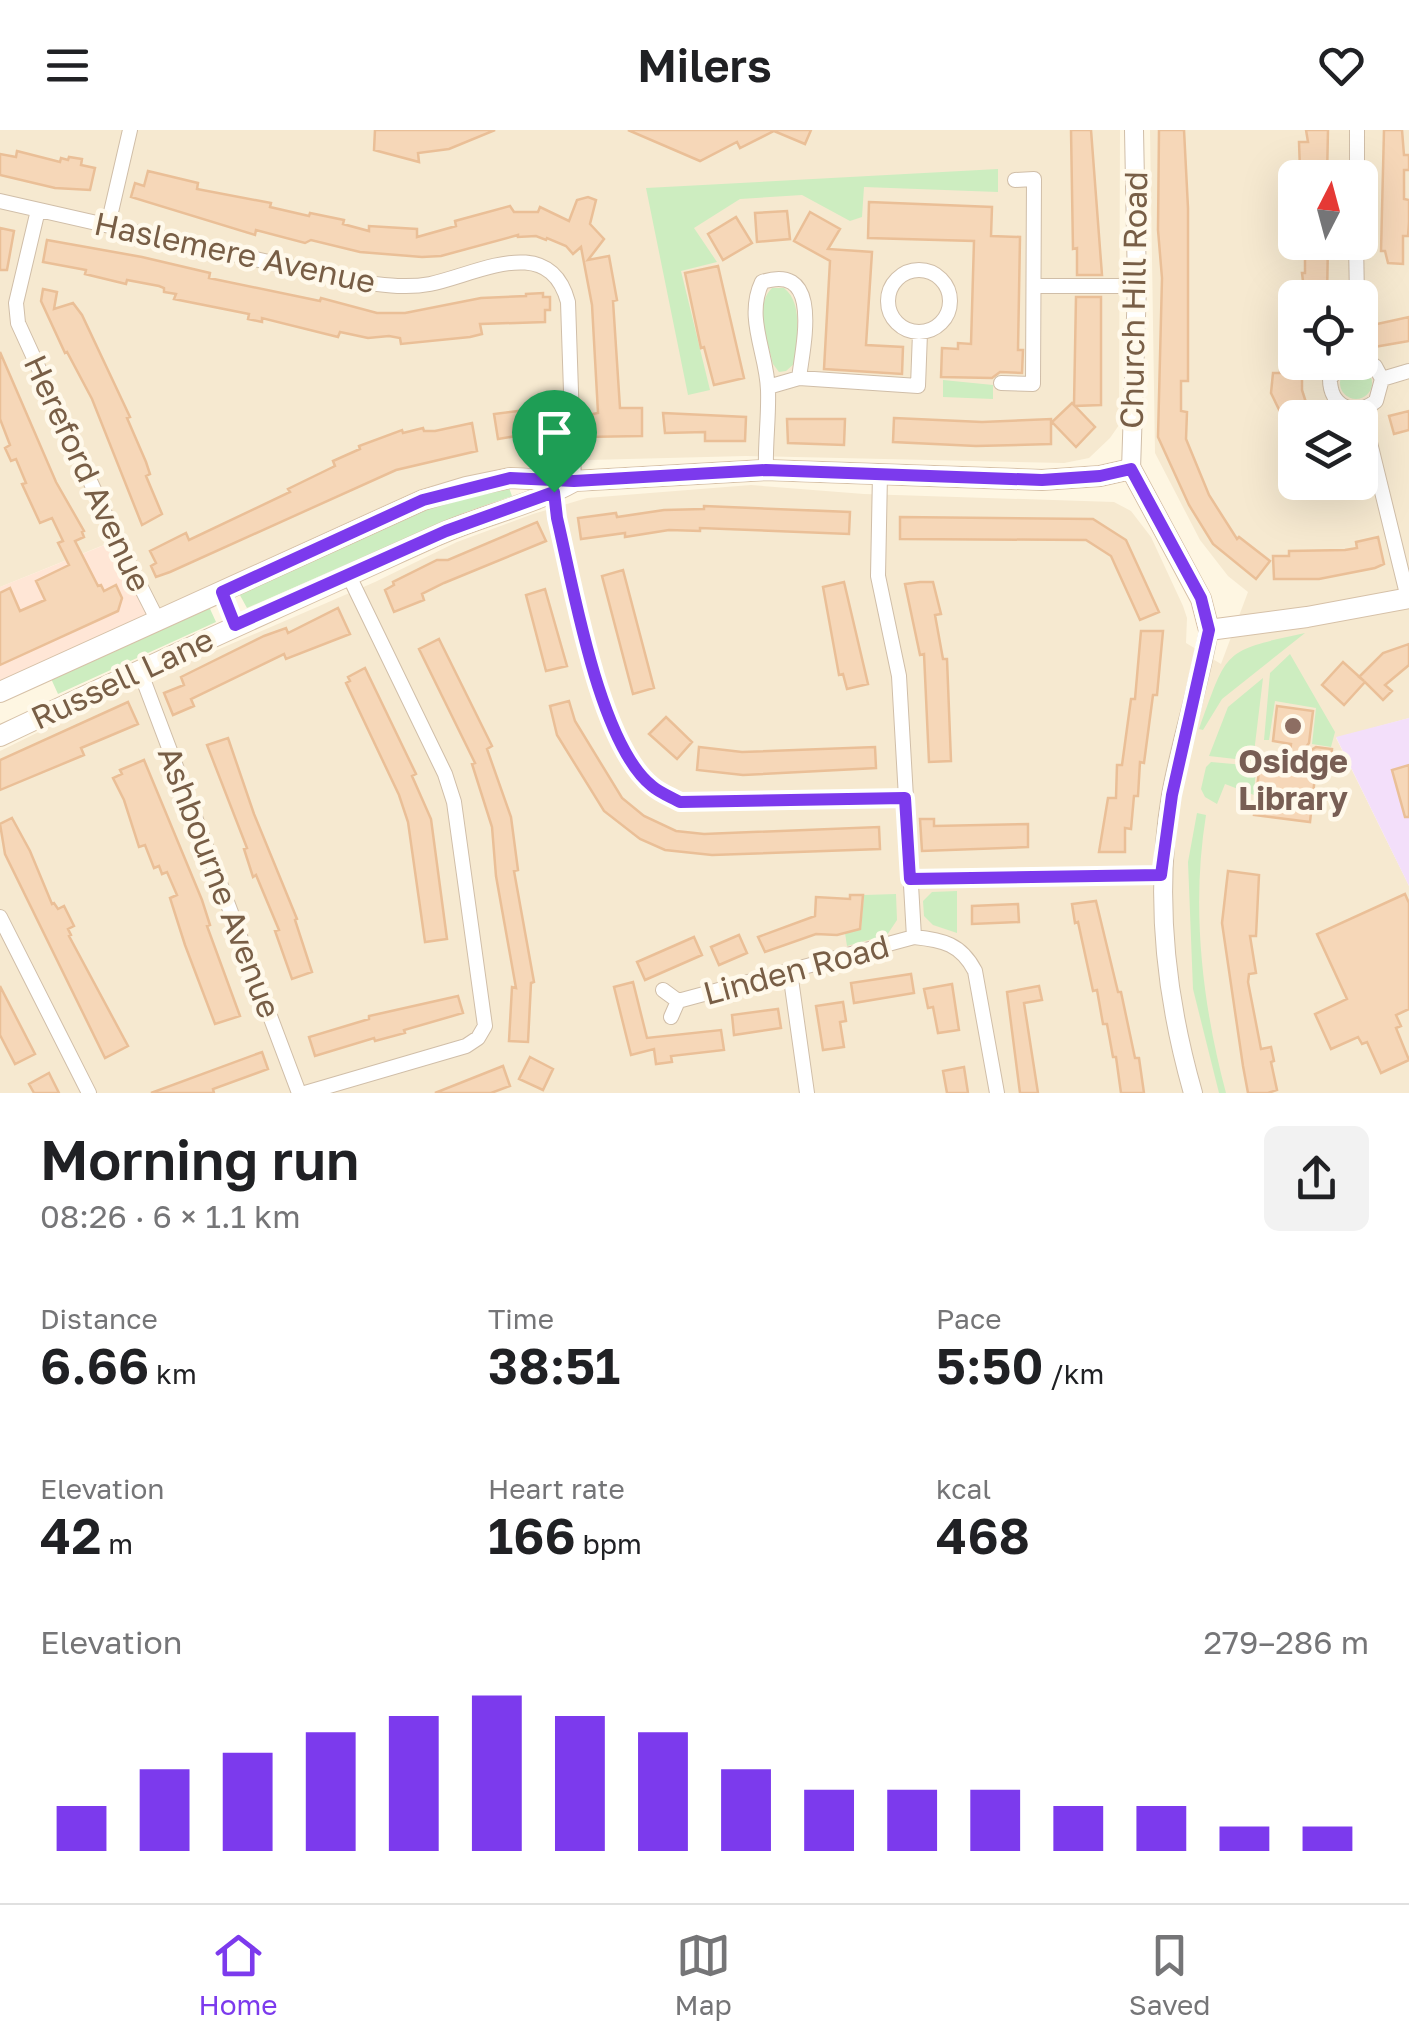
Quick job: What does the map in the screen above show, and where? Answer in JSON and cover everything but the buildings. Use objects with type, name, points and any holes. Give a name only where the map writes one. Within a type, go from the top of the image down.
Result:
[{"type":"main road","name":"Russell Lane","points":[[0,692],[423,500],[510,478],[574,481],[766,470],[1042,480],[1100,476],[1131,469]]},
{"type":"main road","points":[[1131,469],[1201,598],[1209,630],[1409,598]]},
{"type":"main road","name":"Russell Lane","points":[[0,736],[446,531],[574,481]]},
{"type":"main road","points":[[222,592],[235,625]]},
{"type":"main road","points":[[35,678],[51,712]]},
{"type":"street","points":[[108,225],[130,130]]},
{"type":"street","name":"Church Hill Road","points":[[1131,469],[1137,286],[1134,130]]},
{"type":"street","points":[[1357,130],[1357,160]]},
{"type":"street","points":[[1001,383],[1033,384],[1034,179],[1015,180]]},
{"type":"street","name":"Haslemere Avenue","points":[[0,201],[352,281],[395,287],[427,284],[514,263],[530,261],[544,265],[557,276],[568,302],[574,481]]},
{"type":"street","name":"Hereford Avenue","points":[[38,210],[16,303],[18,323],[156,620]]},
{"type":"street","points":[[916,270],[941,278],[950,297],[946,317],[931,330],[920,332],[902,327],[888,305],[892,287],[899,278],[916,270]]},
{"type":"street","points":[[766,470],[768,387],[756,327],[755,297],[762,282],[776,277],[796,284],[804,299],[799,378]]},
{"type":"street","points":[[1034,286],[1137,286]]},
{"type":"street","points":[[768,387],[799,378],[918,386],[920,332]]},
{"type":"street","points":[[1373,400],[1380,394],[1382,378],[1378,371]]},
{"type":"street","points":[[1382,378],[1409,371]]},
{"type":"street","points":[[880,474],[878,576],[899,676],[914,937],[945,940],[967,956],[975,971],[996,1093]]},
{"type":"street","points":[[1378,474],[1409,598]]},
{"type":"street","points":[[554,492],[594,677],[629,756],[651,786],[680,802],[905,798]]},
{"type":"street","points":[[302,1093],[466,1046],[478,1038],[485,1026],[454,802],[348,576]]},
{"type":"street","points":[[1193,1093],[1172,1006],[1161,875],[1172,795],[1209,630]]},
{"type":"street","name":"Ashbourne Avenue","points":[[140,671],[302,1093]]},
{"type":"street","points":[[910,879],[1161,875]]},
{"type":"street","points":[[0,918],[89,1093]]},
{"type":"street","name":"Linden Road","points":[[678,1002],[914,937]]},
{"type":"street","points":[[790,972],[807,1093]]},
{"type":"street","points":[[663,990],[678,1002],[671,1017]]},
{"type":"shaded area","points":[[0,130],[1120,130],[1119,425],[1089,458],[1064,463],[746,456],[549,461],[465,485],[152,618],[116,540],[0,587]]},
{"type":"shaded area","points":[[1150,130],[1409,130],[1409,718],[1336,738],[1409,886],[1409,1093],[0,1093],[0,751],[122,691],[375,582],[457,542],[587,498],[751,485],[864,494],[1114,502],[1131,511],[1151,537],[1187,618],[1186,643],[1221,664],[1248,592],[1228,576],[1200,540],[1155,453]]},
{"type":"shaded area","points":[[117,540],[152,618],[0,688],[0,587]]},
{"type":"shaded area","points":[[1409,718],[1409,886],[1336,737]]},
{"type":"green space","points":[[998,169],[998,192],[864,187],[862,217],[850,221],[802,195],[740,199],[694,228],[717,262],[681,271],[710,390],[688,395],[646,188]]},
{"type":"green space","points":[[772,288],[784,288],[790,295],[797,322],[795,363],[779,372],[765,335],[763,314],[766,296]]},
{"type":"green space","points":[[943,380],[993,385],[993,399],[943,397]]},
{"type":"green space","points":[[1340,380],[1372,380],[1371,389],[1362,398],[1350,398],[1341,389]]},
{"type":"green space","points":[[508,485],[512,496],[466,512],[247,608],[236,588],[419,506]]},
{"type":"green space","points":[[206,600],[216,622],[58,694],[48,672]]},
{"type":"green space","points":[[1305,633],[1222,699],[1203,730],[1199,729],[1216,683],[1231,658],[1257,644]]},
{"type":"green space","points":[[1290,654],[1335,732],[1331,747],[1312,744],[1316,708],[1275,701],[1269,740],[1264,740],[1270,673]]},
{"type":"green space","points":[[1263,678],[1253,761],[1209,756],[1228,707]]},
{"type":"green space","points":[[1211,762],[1256,766],[1254,795],[1225,784],[1217,804],[1205,797],[1201,789]]},
{"type":"green space","points":[[1197,813],[1206,815],[1199,885],[1201,955],[1226,1093],[1219,1093],[1193,989],[1188,862]]},
{"type":"green space","points":[[957,891],[957,933],[933,925],[924,916],[923,901],[932,892]]},
{"type":"green space","points":[[896,894],[897,920],[887,935],[847,946],[845,933],[861,929],[864,895]]},
{"type":"place","name":"Osidge Library","points":[[1293,726]]},
{"type":"route","points":[[1131,469],[1201,598],[1209,630],[1172,795],[1161,875],[910,879],[905,798],[680,802],[651,786],[629,756],[594,677],[554,492],[446,531],[235,625],[222,592],[423,500],[510,478],[574,481],[766,470],[1042,480],[1100,476],[1131,469]]}]
